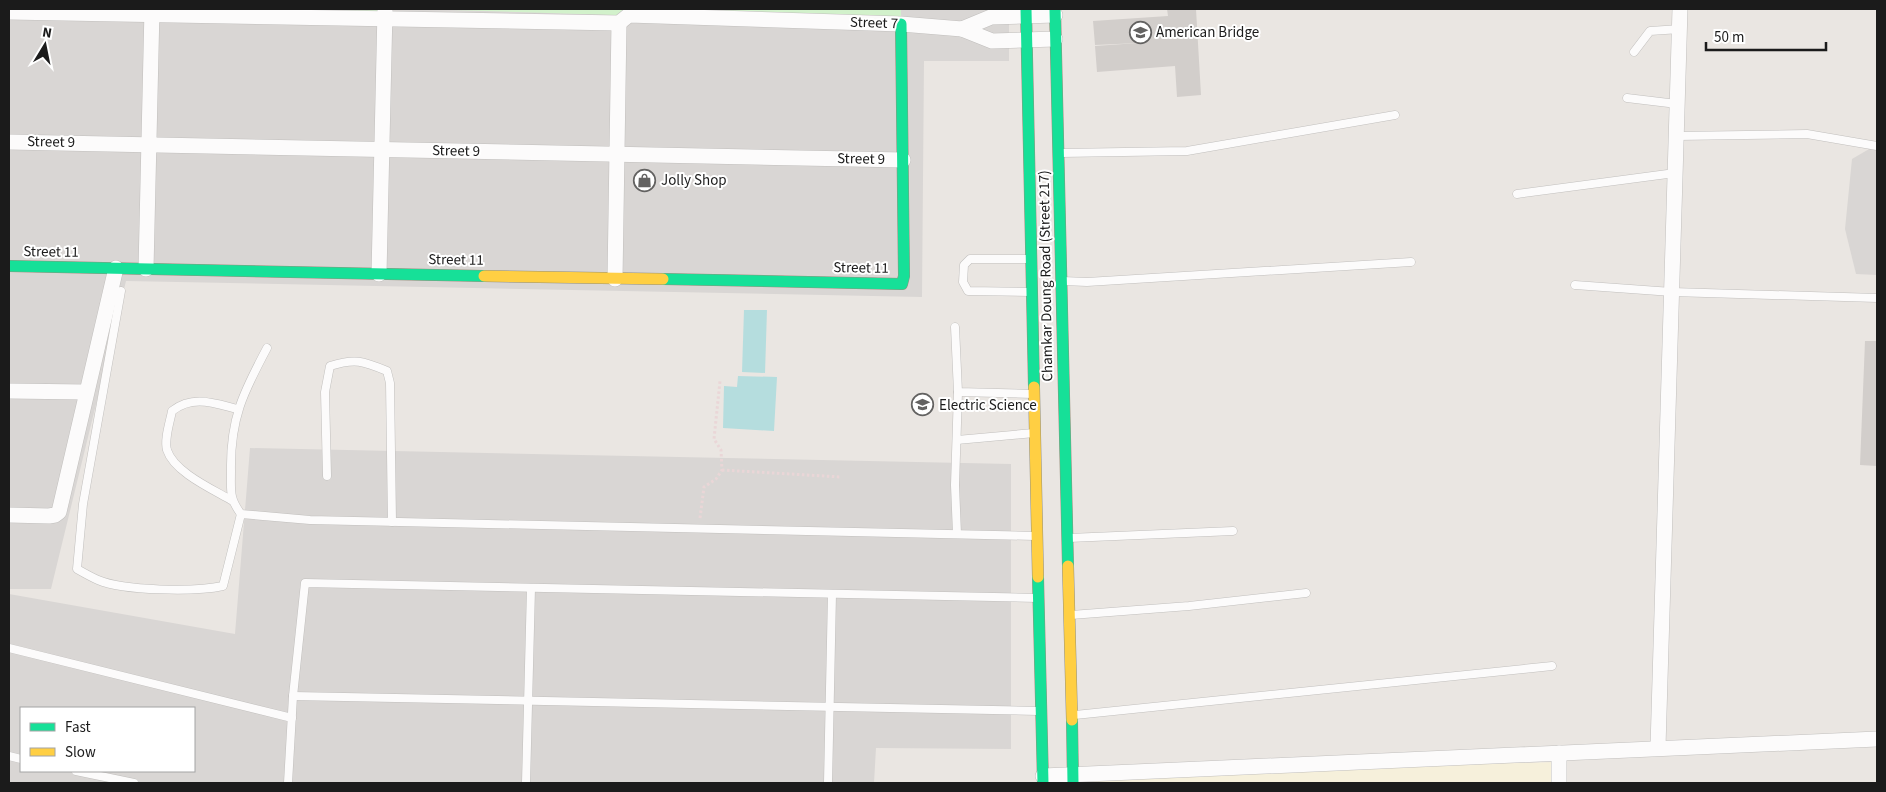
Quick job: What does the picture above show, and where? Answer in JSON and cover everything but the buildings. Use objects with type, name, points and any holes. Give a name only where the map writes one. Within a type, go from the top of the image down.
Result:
[{"type":"main road","name":"Chamkar Doung Road (Street 217)","points":[[1055,12],[1073,778]]},
{"type":"main road","name":"Chamkar Doung Road (Street 217)","points":[[1026,13],[1043,779]]},
{"type":"main road","points":[[901,24],[903,160]]},
{"type":"main road","name":"Street 11","points":[[9,266],[902,284],[904,276],[903,160]]},
{"type":"street","points":[[1658,747],[1680,9]]},
{"type":"street","name":"Street 7","points":[[9,12],[385,14],[619,23],[629,15],[901,24],[962,29],[992,41],[1055,39]]},
{"type":"street","points":[[146,269],[151,12]]},
{"type":"street","name":"Street 7","points":[[962,29],[991,17],[1055,12]]},
{"type":"street","points":[[379,274],[385,14]]},
{"type":"street","points":[[615,279],[619,23]]},
{"type":"street","name":"Street 9","points":[[9,142],[903,160]]},
{"type":"street","points":[[9,515],[55,515],[59,512],[85,392],[116,268]]},
{"type":"street","points":[[9,391],[85,392]]},
{"type":"street","points":[[1043,779],[1658,747],[1877,739]]},
{"type":"street","points":[[1559,753],[1559,783]]},
{"type":"lane","points":[[1634,52],[1650,31],[1680,29]]},
{"type":"lane","points":[[1627,98],[1677,104]]},
{"type":"lane","points":[[1058,153],[1187,151],[1395,115]]},
{"type":"lane","points":[[1677,136],[1807,134],[1877,146]]},
{"type":"lane","points":[[1517,194],[1675,173]]},
{"type":"lane","points":[[1032,258],[970,260],[964,264],[963,282],[968,291],[1032,292]]},
{"type":"lane","points":[[1061,281],[1087,282],[1410,262]]},
{"type":"lane","points":[[1575,285],[1672,292],[1877,298]]},
{"type":"lane","points":[[121,291],[83,504],[77,569],[100,581],[153,589],[223,586],[242,514]]},
{"type":"lane","points":[[955,327],[958,392],[955,485],[957,534]]},
{"type":"lane","points":[[231,500],[230,446],[237,409],[267,348]]},
{"type":"lane","points":[[328,476],[325,392],[330,366],[348,360],[365,362],[387,371],[390,383],[392,522]]},
{"type":"lane","points":[[958,392],[1035,394]]},
{"type":"lane","points":[[237,409],[199,400],[183,403],[172,411],[167,448],[172,460],[194,478],[231,500],[242,514],[310,520],[1038,536]]},
{"type":"lane","points":[[957,440],[1036,432]]},
{"type":"lane","points":[[1067,538],[1233,531]]},
{"type":"lane","points":[[288,783],[293,696],[305,583],[1039,598]]},
{"type":"lane","points":[[526,783],[531,588]]},
{"type":"lane","points":[[1068,615],[1189,606],[1306,593]]},
{"type":"lane","points":[[828,783],[832,594]]},
{"type":"lane","points":[[9,648],[292,718]]},
{"type":"lane","points":[[1071,716],[1552,666]]},
{"type":"lane","points":[[293,696],[1042,712]]},
{"type":"lane","points":[[81,772],[134,783]]},
{"type":"path","points":[[700,529],[704,487],[716,479],[722,470],[721,450],[714,439],[720,381]]},
{"type":"path","points":[[722,470],[841,478]]},
{"type":"shaded area","points":[[9,9],[1009,9],[1009,61],[924,61],[922,297],[126,281],[51,589],[9,589]]},
{"type":"shaded area","points":[[1876,145],[1877,275],[1856,274],[1845,229],[1852,159]]},
{"type":"shaded area","points":[[250,448],[1011,464],[1011,749],[876,748],[874,783],[9,783],[9,594],[235,634]]},
{"type":"shaded area","points":[[1556,762],[1557,783],[1085,783],[1085,777],[1109,775]]},
{"type":"green space","points":[[236,9],[379,9],[378,12]]},
{"type":"green space","points":[[419,9],[901,9],[901,24]]},
{"type":"water","points":[[744,310],[767,310],[765,373],[742,372]]},
{"type":"water","points":[[738,376],[777,377],[774,431],[723,428],[724,386],[737,387]]},
{"type":"traffic: fast","points":[[1026,9],[1034,387]]},
{"type":"traffic: fast","points":[[1055,9],[1068,566]]},
{"type":"traffic: fast","points":[[663,279],[902,284],[904,276],[901,24]]},
{"type":"traffic: fast","points":[[9,266],[484,276]]},
{"type":"traffic: fast","points":[[1038,577],[1043,783]]},
{"type":"traffic: fast","points":[[1072,720],[1073,783]]},
{"type":"traffic: slow","points":[[484,276],[663,279]]},
{"type":"traffic: slow","points":[[1034,387],[1038,577]]},
{"type":"traffic: slow","points":[[1068,566],[1072,720]]},
{"type":"place","name":"American Bridge","points":[[1140,32]]},
{"type":"place","name":"Jolly Shop","points":[[645,180]]},
{"type":"place","name":"Electric Science","points":[[923,405]]}]
